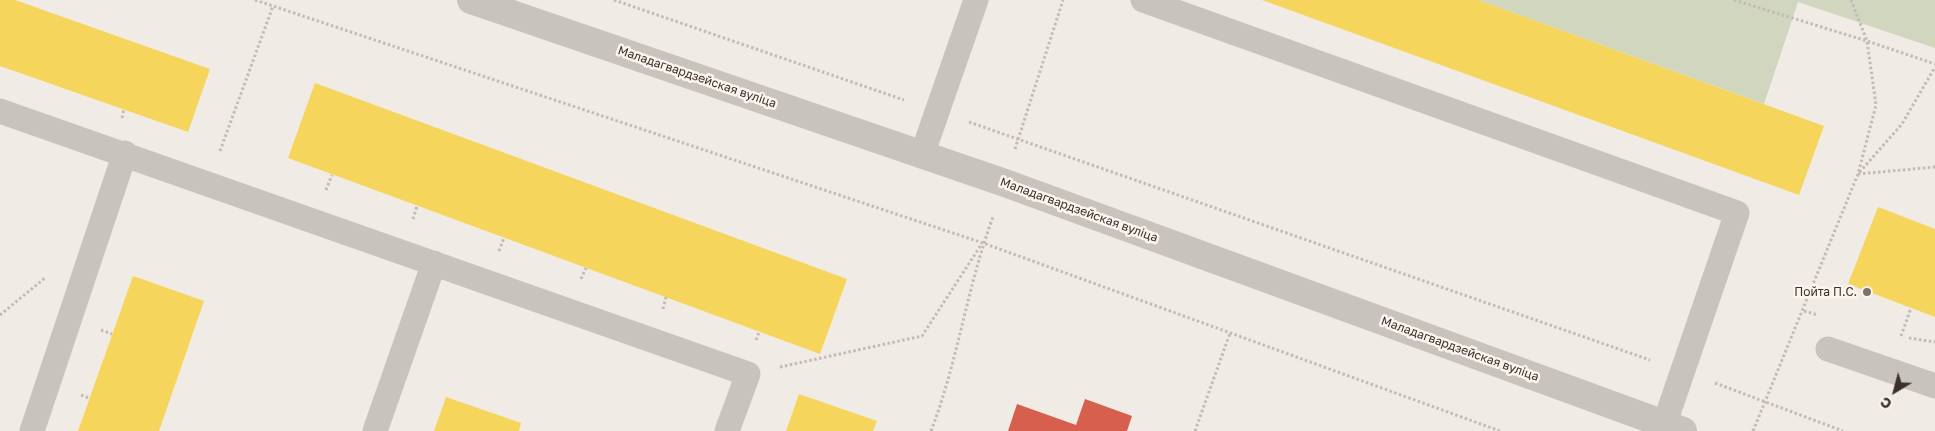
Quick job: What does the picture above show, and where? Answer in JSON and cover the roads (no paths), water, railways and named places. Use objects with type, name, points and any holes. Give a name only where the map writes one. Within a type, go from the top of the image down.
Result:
[{"type":"street","name":"Маладагвардзейская вуліца","points":[[471,0],[1005,183],[1670,429]]},
{"type":"lane","points":[[922,155],[976,0]]},
{"type":"lane","points":[[1143,0],[1738,213],[1683,371],[1670,429]]},
{"type":"lane","points":[[0,111],[125,153],[748,374],[727,431]]},
{"type":"lane","points":[[32,431],[125,153]]},
{"type":"lane","points":[[375,431],[434,263]]},
{"type":"lane","points":[[1828,348],[1935,386]]},
{"type":"place","name":"Пойта П.С.","points":[[1867,292]]}]
